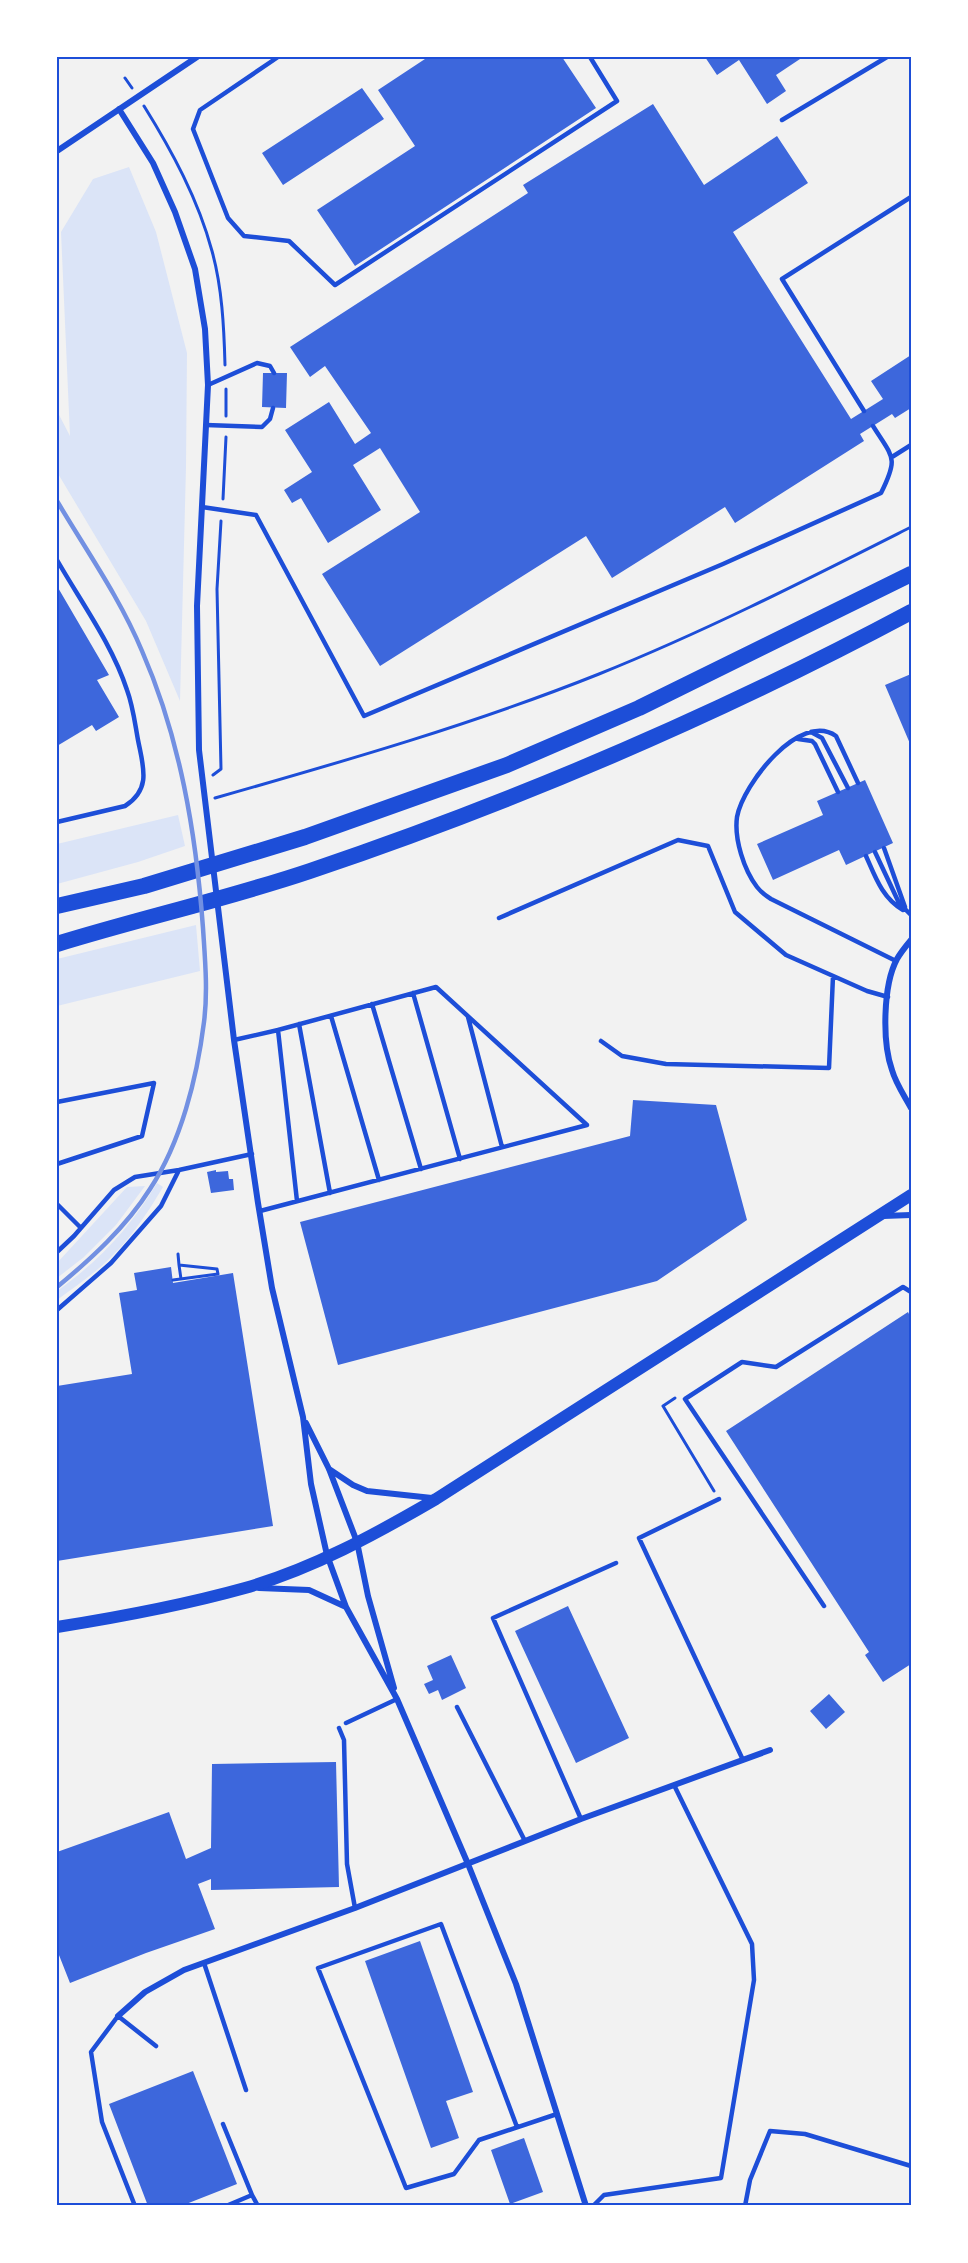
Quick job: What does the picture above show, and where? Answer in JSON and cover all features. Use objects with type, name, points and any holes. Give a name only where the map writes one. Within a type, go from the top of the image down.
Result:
[{"type":"highway","points":[[57,906],[144,886],[258,852],[507,765],[639,708],[911,574]]},
{"type":"highway","points":[[57,944],[259,887],[380,846],[522,792],[626,750],[729,704],[842,649],[911,612]]},
{"type":"highway","points":[[57,936],[144,918]]},
{"type":"main road","points":[[57,1627],[247,1587],[291,1572],[383,1530],[436,1499],[911,1195]]},
{"type":"street","points":[[57,151],[197,57]]},
{"type":"street","points":[[119,109],[153,163],[175,212],[195,269],[205,329],[208,385],[197,606],[199,750],[234,1040],[260,1211],[272,1288],[303,1417],[311,1484],[327,1556],[346,1607],[397,1699],[468,1864],[516,1984],[585,2206]]},
{"type":"street","points":[[911,940],[896,961],[888,996],[885,1028],[886,1046],[897,1084],[911,1108]]},
{"type":"street","points":[[880,1216],[911,1215]]},
{"type":"street","points":[[303,1417],[329,1469],[357,1542],[368,1596],[397,1699]]},
{"type":"street","points":[[329,1469],[353,1485],[367,1491],[436,1499]]},
{"type":"street","points":[[247,1587],[309,1590],[346,1607]]},
{"type":"street","points":[[118,2016],[145,1992],[184,1970],[355,1908],[580,1819],[770,1750]]},
{"type":"lane","points":[[265,57],[269,63]]},
{"type":"lane","points":[[278,57],[200,110],[193,129],[228,218],[244,236],[289,241],[335,285],[617,101],[590,57]]},
{"type":"lane","points":[[782,120],[887,57]]},
{"type":"lane","points":[[864,411],[782,279],[911,197]]},
{"type":"lane","points":[[208,385],[257,363],[270,366],[274,373]]},
{"type":"lane","points":[[206,425],[262,427],[270,419],[273,408]]},
{"type":"lane","points":[[202,507],[256,515],[364,716],[713,568],[881,493],[892,471],[892,457],[873,426]]},
{"type":"lane","points":[[892,457],[911,445]]},
{"type":"lane","points":[[57,560],[117,664],[128,691],[144,772],[142,789],[135,800],[125,806],[57,822]]},
{"type":"lane","points":[[858,783],[836,736],[820,730],[811,732],[785,747],[760,771],[741,801],[737,818],[737,838],[757,888],[771,899],[896,961]]},
{"type":"lane","points":[[811,732],[822,738],[848,788]]},
{"type":"lane","points":[[798,739],[812,741],[815,744],[838,792]]},
{"type":"lane","points":[[499,918],[678,840],[708,846],[735,912],[786,955],[867,991],[888,996]]},
{"type":"lane","points":[[884,848],[908,913]]},
{"type":"lane","points":[[875,852],[892,890],[908,913]]},
{"type":"lane","points":[[866,856],[891,902],[908,913]]},
{"type":"lane","points":[[601,1041],[622,1056],[666,1064],[829,1068],[833,976]]},
{"type":"lane","points":[[234,1040],[436,987],[587,1125],[260,1211]]},
{"type":"lane","points":[[413,993],[460,1159]]},
{"type":"lane","points":[[372,1004],[421,1169]]},
{"type":"lane","points":[[331,1016],[379,1180]]},
{"type":"lane","points":[[468,1017],[502,1148]]},
{"type":"lane","points":[[299,1024],[330,1193]]},
{"type":"lane","points":[[278,1030],[297,1201]]},
{"type":"lane","points":[[57,1102],[154,1083],[142,1136],[57,1164]]},
{"type":"lane","points":[[57,1252],[114,1190],[135,1177],[252,1154]]},
{"type":"lane","points":[[57,1310],[111,1263],[161,1206],[179,1170]]},
{"type":"lane","points":[[57,1203],[81,1228]]},
{"type":"lane","points":[[824,1606],[685,1399],[742,1362],[776,1367],[903,1287],[911,1292]]},
{"type":"lane","points":[[719,1499],[639,1538],[743,1760]]},
{"type":"lane","points":[[580,1819],[493,1618],[616,1563]]},
{"type":"lane","points":[[346,1723],[397,1699]]},
{"type":"lane","points":[[457,1707],[525,1841]]},
{"type":"lane","points":[[339,1728],[344,1740],[346,1864],[355,1908]]},
{"type":"lane","points":[[593,2206],[604,2195],[722,2178],[754,1980],[752,1944],[674,1785]]},
{"type":"lane","points":[[517,2127],[441,1924],[318,1968],[406,2188],[454,2174],[479,2139],[517,2127],[557,2114]]},
{"type":"lane","points":[[204,1963],[246,2090]]},
{"type":"lane","points":[[135,2206],[102,2122],[91,2052],[118,2016],[156,2046]]},
{"type":"lane","points":[[223,2124],[258,2206]]},
{"type":"lane","points":[[745,2206],[750,2180],[771,2131],[805,2134],[911,2166]]},
{"type":"lane","points":[[226,2206],[252,2195]]},
{"type":"path","points":[[205,801],[477,720],[599,674],[709,627],[911,527]]},
{"type":"path","points":[[177,1254],[181,1279]]},
{"type":"path","points":[[173,1280],[218,1274],[217,1269],[179,1264]]},
{"type":"path","points":[[685,1399],[676,1397],[663,1406],[719,1499]]},
{"type":"shaded area","points":[[129,167],[156,232],[187,353],[180,701],[146,621],[57,472],[57,411],[70,436],[61,232],[93,179]]},
{"type":"shaded area","points":[[178,815],[185,846],[138,862],[57,884],[57,844]]},
{"type":"shaded area","points":[[196,925],[200,971],[57,1006],[57,959]]},
{"type":"shaded area","points":[[157,1183],[163,1187],[130,1236],[100,1267],[57,1300],[57,1291],[113,1243]]},
{"type":"shaded area","points":[[145,1186],[116,1225],[84,1257],[57,1278],[57,1263],[127,1187]]},
{"type":"building","points":[[428,57],[562,57],[596,108],[355,266],[317,210],[415,146],[378,90]]},
{"type":"building","points":[[705,57],[803,57],[776,75],[786,91],[767,104],[739,60],[717,75]]},
{"type":"building","points":[[362,88],[384,119],[283,185],[262,153]]},
{"type":"building","points":[[653,104],[704,185],[777,136],[808,183],[733,232],[851,419],[883,399],[871,381],[911,355],[911,408],[895,418],[892,414],[860,434],[864,441],[735,523],[725,507],[612,578],[586,536],[380,666],[322,574],[420,512],[380,448],[353,465],[381,510],[328,543],[301,498],[292,503],[284,490],[312,472],[285,430],[329,402],[355,444],[371,433],[325,366],[310,377],[290,347],[528,193],[523,185]]},
{"type":"building","points":[[263,373],[287,373],[286,408],[262,407]]},
{"type":"building","points":[[57,586],[109,675],[97,680],[119,717],[96,731],[92,725],[57,746]]},
{"type":"building","points":[[911,674],[911,746],[885,685]]},
{"type":"building","points":[[865,780],[893,843],[846,865],[839,850],[773,880],[757,844],[823,815],[817,801]]},
{"type":"building","points":[[633,1100],[716,1105],[747,1220],[657,1281],[338,1365],[300,1222],[630,1136]]},
{"type":"building","points":[[216,1170],[216,1172],[228,1171],[229,1179],[233,1179],[234,1190],[211,1193],[207,1172]]},
{"type":"building","points":[[171,1267],[173,1283],[233,1273],[273,1526],[57,1561],[57,1386],[132,1374],[119,1293],[137,1290],[134,1273]]},
{"type":"building","points":[[908,1312],[911,1318],[911,1664],[883,1682],[865,1655],[869,1652],[726,1431]]},
{"type":"building","points":[[568,1606],[629,1738],[576,1763],[515,1631]]},
{"type":"building","points":[[451,1655],[466,1688],[442,1700],[438,1690],[429,1694],[424,1684],[433,1680],[427,1666]]},
{"type":"building","points":[[829,1694],[845,1712],[826,1729],[810,1711]]},
{"type":"building","points":[[336,1762],[339,1887],[211,1890],[211,1879],[198,1884],[215,1929],[70,1983],[57,1950],[57,1852],[169,1812],[186,1859],[211,1848],[212,1764]]},
{"type":"building","points":[[420,1941],[473,2092],[446,2101],[459,2138],[431,2148],[365,1961]]},
{"type":"building","points":[[193,2071],[237,2184],[181,2206],[148,2206],[109,2104]]},
{"type":"building","points":[[524,2138],[543,2192],[510,2204],[491,2150]]},
{"type":"railway","points":[[57,501],[124,612],[142,651],[167,718],[191,822],[200,892],[206,987],[204,1022],[197,1065],[186,1109],[171,1151],[141,1203],[95,1254],[57,1287]]}]
